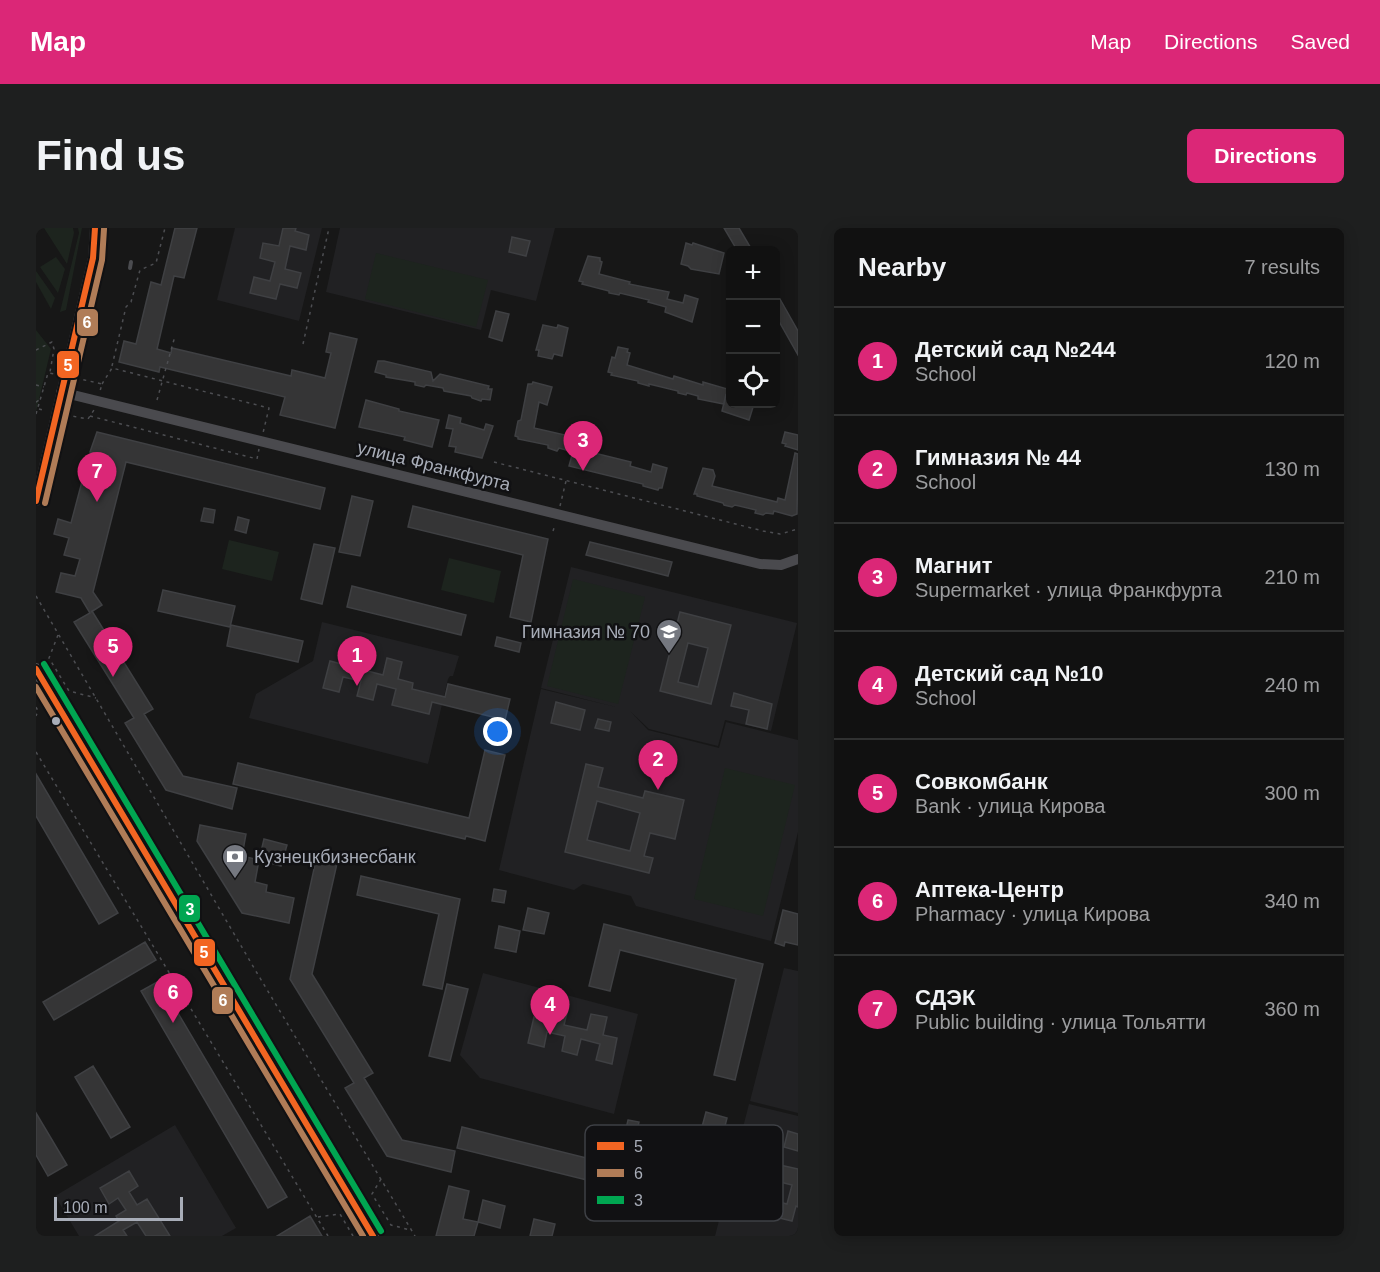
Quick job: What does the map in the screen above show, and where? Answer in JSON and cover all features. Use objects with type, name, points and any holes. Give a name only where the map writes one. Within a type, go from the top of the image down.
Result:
[{"type":"main road","points":[[36,669],[373,1236]]},
{"type":"street","points":[[36,501],[93,258],[95,228]]},
{"type":"street","name":"улица Франкфурта","points":[[61,392],[760,564],[782,565],[798,559]]},
{"type":"path","points":[[112,368],[126,306],[131,302],[140,270],[156,263],[165,228]]},
{"type":"path","points":[[303,344],[329,228]]},
{"type":"path","points":[[156,400],[176,336]]},
{"type":"path","points":[[36,350],[52,342],[54,349],[50,373]]},
{"type":"path","points":[[36,385],[45,387]]},
{"type":"path","points":[[36,397],[42,398],[36,402]]},
{"type":"path","points":[[36,414],[39,409]]},
{"type":"path","points":[[494,462],[763,531],[780,534],[798,529]]},
{"type":"path","points":[[36,596],[415,1236]]},
{"type":"path","points":[[58,634],[49,658],[69,691],[96,698]]},
{"type":"path","points":[[36,707],[38,711],[36,716]]},
{"type":"path","points":[[36,752],[328,1236]]},
{"type":"path","points":[[381,1178],[372,1194],[391,1225],[411,1230]]},
{"type":"path","points":[[317,1218],[340,1214],[353,1236]]},
{"type":"shaded area","points":[[44,228],[73,228],[74,233],[67,264]]},
{"type":"shaded area","points":[[78,228],[82,228],[66,310],[60,312],[79,233]]},
{"type":"shaded area","points":[[235,228],[322,228],[299,321],[217,300]]},
{"type":"shaded area","points":[[340,228],[555,228],[536,301],[491,290],[481,330],[326,292]]},
{"type":"shaded area","points":[[376,253],[488,280],[476,327],[365,299]]},
{"type":"shaded area","points":[[56,257],[65,269],[58,293],[40,267]]},
{"type":"shaded area","points":[[36,271],[55,298],[51,309],[36,282]]},
{"type":"shaded area","points":[[36,330],[51,349],[36,412]]},
{"type":"shaded area","points":[[229,540],[279,552],[272,581],[222,569]]},
{"type":"shaded area","points":[[449,558],[501,571],[494,603],[441,590]]},
{"type":"shaded area","points":[[571,567],[797,623],[771,731],[725,720],[718,746],[649,729],[630,711],[648,730],[719,748],[726,722],[798,740],[798,832],[771,941],[636,906],[631,896],[583,884],[574,890],[499,870],[541,689],[616,707],[541,688]]},
{"type":"shaded area","points":[[573,579],[645,597],[618,704],[547,686]]},
{"type":"shaded area","points":[[322,622],[459,656],[453,676],[448,679],[428,764],[249,718],[256,694],[313,661]]},
{"type":"shaded area","points":[[725,768],[795,785],[763,916],[694,899]]},
{"type":"shaded area","points":[[784,968],[798,971],[798,1113],[750,1101]]},
{"type":"shaded area","points":[[483,973],[638,1014],[614,1114],[480,1078],[460,1055]]},
{"type":"shaded area","points":[[749,1104],[798,1116],[798,1236],[715,1236],[719,1221],[783,1221],[783,1125],[744,1125]]},
{"type":"shaded area","points":[[175,1125],[236,1228],[222,1236],[79,1236],[55,1196]]},
{"type":"building","points":[[175,228],[197,228],[184,278],[174,276],[157,349],[171,353],[172,348],[291,376],[292,370],[325,378],[331,353],[326,352],[330,333],[357,339],[335,428],[280,415],[285,397],[160,367],[159,372],[119,362],[124,341],[136,344],[151,282],[161,285]]},
{"type":"building","points":[[283,228],[296,228],[295,231],[309,235],[306,250],[290,246],[285,269],[301,273],[297,288],[280,284],[276,299],[250,293],[254,277],[270,281],[275,262],[260,258],[263,243],[279,246]]},
{"type":"building","points":[[724,228],[739,228],[750,246],[735,246]]},
{"type":"building","points":[[512,237],[530,241],[526,256],[509,252]]},
{"type":"building","points":[[686,243],[724,253],[719,274],[691,269],[681,264]]},
{"type":"building","points":[[588,256],[600,258],[602,262],[599,274],[630,282],[629,284],[669,292],[667,299],[683,303],[685,295],[698,299],[692,322],[665,312],[666,307],[648,302],[649,300],[620,293],[619,295],[609,293],[609,291],[582,284],[583,282],[579,281]]},
{"type":"building","points":[[780,299],[798,331],[798,355],[780,323]]},
{"type":"building","points":[[496,311],[509,314],[502,341],[489,337]]},
{"type":"building","points":[[543,325],[568,328],[562,356],[554,354],[552,359],[538,356],[539,350],[536,350]]},
{"type":"building","points":[[618,347],[628,349],[627,352],[630,353],[627,365],[673,379],[674,376],[703,385],[703,382],[726,389],[726,408],[753,408],[749,420],[722,411],[724,404],[611,375],[612,373],[608,372],[612,357],[615,358]]},
{"type":"building","points":[[378,361],[431,372],[433,381],[440,374],[489,386],[488,389],[492,389],[490,400],[482,399],[481,401],[471,396],[444,391],[443,388],[426,385],[424,387],[415,385],[415,382],[386,377],[386,375],[375,372]]},
{"type":"building","points":[[533,382],[552,387],[547,405],[539,402],[534,428],[565,435],[564,439],[568,440],[566,450],[559,448],[557,451],[548,448],[548,445],[518,439],[515,436],[518,421],[521,420],[528,384]]},
{"type":"building","points":[[366,400],[399,409],[399,411],[439,420],[432,447],[404,440],[405,437],[359,427]]},
{"type":"building","points":[[449,415],[461,418],[460,423],[484,430],[486,424],[493,426],[482,458],[455,452],[456,447],[449,446],[453,429],[446,428]]},
{"type":"building","points":[[97,432],[325,488],[320,509],[126,462],[93,592],[102,605],[92,611],[153,709],[144,714],[183,776],[237,788],[232,809],[166,790],[125,723],[134,718],[74,622],[90,613],[81,598],[56,592],[61,573],[75,576],[80,559],[64,555],[69,538],[54,534],[58,519],[71,523],[84,474],[100,478],[105,456],[90,452]]},
{"type":"building","points":[[785,432],[798,435],[798,450],[782,443]]},
{"type":"building","points":[[574,448],[631,462],[630,466],[651,472],[653,464],[667,468],[662,488],[658,490],[643,486],[643,484],[569,466]]},
{"type":"building","points":[[795,453],[798,454],[797,514],[792,516],[774,511],[773,514],[763,515],[755,513],[756,510],[724,505],[694,494],[703,468],[713,470],[715,476],[712,486],[777,502],[778,498],[785,500]]},
{"type":"building","points":[[352,496],[373,501],[360,556],[339,552]]},
{"type":"building","points":[[413,506],[548,539],[531,622],[510,617],[523,555],[408,527]]},
{"type":"building","points":[[204,508],[215,510],[213,523],[201,521]]},
{"type":"building","points":[[238,517],[249,520],[246,533],[235,530]]},
{"type":"building","points":[[590,542],[672,562],[668,576],[586,555]]},
{"type":"building","points":[[314,544],[335,548],[322,604],[301,599]]},
{"type":"building","points":[[352,586],[466,615],[461,635],[347,607]]},
{"type":"building","points":[[163,590],[235,606],[230,627],[158,611]]},
{"type":"building","points":[[680,612],[731,625],[711,704],[660,691]],"holes":[[[688,643],[708,648],[698,687],[678,682]]]},
{"type":"building","points":[[231,625],[303,641],[298,662],[227,646]]},
{"type":"building","points":[[497,637],[521,643],[519,652],[495,646]]},
{"type":"building","points":[[348,650],[364,654],[360,669],[383,675],[387,658],[402,662],[398,679],[413,683],[412,689],[445,697],[448,684],[510,699],[505,720],[432,702],[429,714],[392,705],[396,689],[377,684],[373,700],[357,696],[361,681],[343,677],[339,692],[323,688],[330,661],[345,665]]},
{"type":"building","points":[[734,693],[772,704],[767,729],[746,724],[749,710],[731,706]]},
{"type":"building","points":[[556,702],[585,710],[580,730],[551,723]]},
{"type":"building","points":[[598,719],[611,722],[609,731],[595,728]]},
{"type":"building","points":[[485,750],[505,755],[485,841],[466,836],[465,839],[233,784],[238,763],[469,818]]},
{"type":"building","points":[[586,764],[603,768],[598,787],[643,798],[645,791],[684,800],[675,839],[650,833],[644,856],[653,858],[649,873],[565,852]],"holes":[[[597,801],[640,813],[630,851],[587,840]]]},
{"type":"building","points":[[36,774],[118,913],[99,924],[36,816]]},
{"type":"building","points":[[200,825],[246,834],[242,856],[259,860],[255,882],[267,885],[266,892],[294,898],[289,923],[242,913],[197,841]]},
{"type":"building","points":[[264,839],[287,845],[281,866],[259,860]]},
{"type":"building","points":[[317,855],[338,859],[312,974],[373,1073],[364,1078],[402,1140],[455,1151],[451,1172],[387,1156],[345,1088],[354,1083],[290,979]]},
{"type":"building","points":[[361,876],[460,899],[442,989],[423,985],[439,914],[357,895]]},
{"type":"building","points":[[494,889],[506,891],[504,903],[492,901]]},
{"type":"building","points":[[528,908],[549,913],[544,934],[523,930]]},
{"type":"building","points":[[783,910],[798,914],[798,945],[785,942],[784,946],[775,943]]},
{"type":"building","points":[[604,924],[763,964],[735,1080],[714,1075],[736,979],[620,950],[610,991],[589,986]]},
{"type":"building","points":[[499,926],[520,931],[516,952],[495,948]]},
{"type":"building","points":[[145,942],[156,960],[54,1020],[43,1002]]},
{"type":"building","points":[[159,981],[287,1197],[268,1208],[141,991]]},
{"type":"building","points":[[447,984],[468,989],[450,1061],[429,1056]]},
{"type":"building","points":[[553,1006],[568,1009],[564,1025],[587,1030],[591,1014],[607,1017],[603,1035],[617,1038],[612,1064],[596,1060],[600,1044],[581,1039],[577,1055],[562,1051],[565,1036],[547,1032],[544,1047],[528,1043],[534,1017],[549,1020]]},
{"type":"building","points":[[93,1066],[130,1127],[111,1138],[75,1077]]},
{"type":"building","points":[[706,1112],[727,1118],[725,1125],[703,1125]]},
{"type":"building","points":[[36,1113],[67,1165],[48,1176],[36,1155]]},
{"type":"building","points":[[628,1120],[639,1122],[638,1125],[627,1125]]},
{"type":"building","points":[[462,1127],[585,1158],[585,1180],[457,1148]]},
{"type":"building","points":[[788,1131],[798,1134],[798,1151],[784,1147]]},
{"type":"building","points":[[783,1166],[798,1169],[798,1207],[796,1206],[792,1221],[783,1219],[783,1203],[787,1204],[792,1185],[783,1183]]},
{"type":"building","points":[[129,1171],[138,1186],[129,1192],[137,1205],[147,1199],[170,1236],[146,1236],[137,1222],[123,1230],[127,1236],[95,1236],[119,1221],[116,1216],[126,1210],[118,1198],[109,1204],[100,1188]]},
{"type":"building","points":[[449,1186],[469,1191],[463,1219],[478,1222],[474,1236],[436,1236]]},
{"type":"building","points":[[483,1200],[505,1206],[500,1228],[478,1222]]},
{"type":"building","points":[[310,1216],[322,1236],[277,1236]]},
{"type":"building","points":[[534,1219],[555,1224],[552,1236],[530,1236]]},
{"type":"transit line","name":"5","points":[[36,501],[93,258],[95,228]]},
{"type":"transit line","name":"6","points":[[45,503],[102,260],[104,229]]},
{"type":"transit line","name":"3","points":[[44,664],[381,1231]]},
{"type":"transit line","name":"5","points":[[36,669],[373,1236]]},
{"type":"transit line","name":"6","points":[[36,687],[363,1236]]},
{"type":"place","name":"Магнит","points":[[583,471]]},
{"type":"place","name":"СДЭК","points":[[97,502]]},
{"type":"place","name":"Гимназия № 70","points":[[669,655]]},
{"type":"place","name":"Совкомбанк","points":[[113,677]]},
{"type":"place","name":"Детский сад №244","points":[[357,686]]},
{"type":"place","name":"Гимназия № 44","points":[[658,790]]},
{"type":"place","name":"Кузнецкбизнесбанк","points":[[235,880]]},
{"type":"place","name":"Аптека-Центр","points":[[173,1023]]},
{"type":"place","name":"Детский сад №10","points":[[550,1035]]}]
